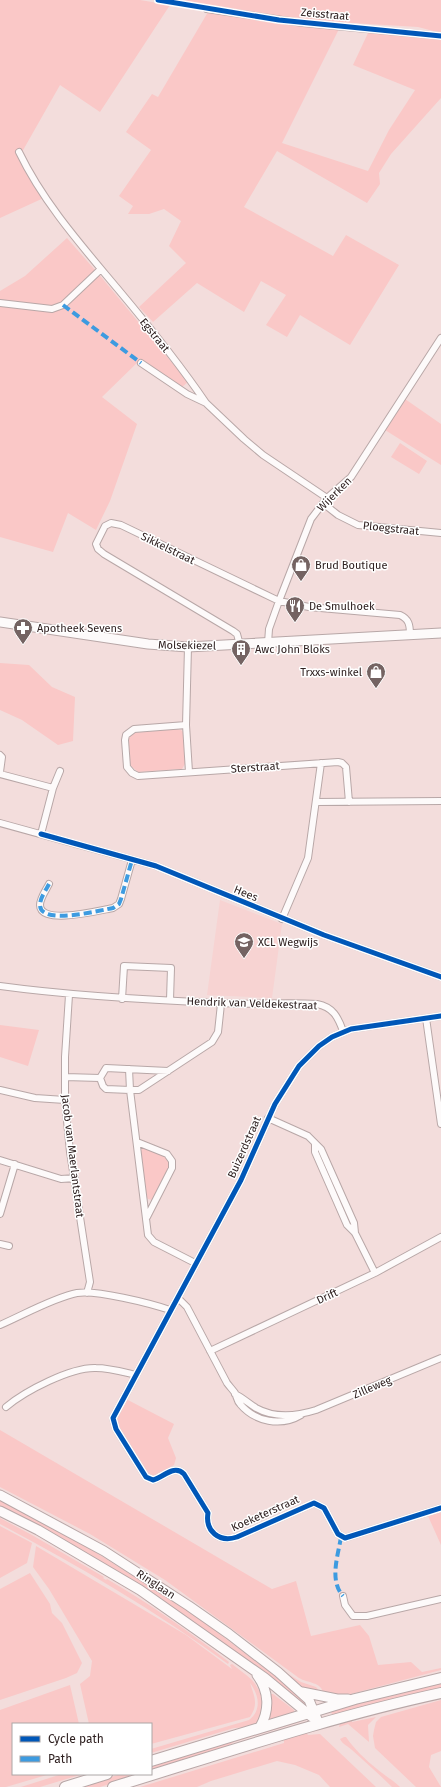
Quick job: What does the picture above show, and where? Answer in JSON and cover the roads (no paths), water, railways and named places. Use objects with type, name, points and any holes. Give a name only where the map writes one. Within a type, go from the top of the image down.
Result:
[{"type":"highway","name":"Ringlaan","points":[[311,1712],[441,1678]]},
{"type":"highway","points":[[113,1787],[319,1724],[369,1710],[441,1693]]},
{"type":"highway","points":[[152,1761],[311,1712]]},
{"type":"highway","points":[[65,1787],[104,1775]]},
{"type":"main road","name":"Molsekiezel","points":[[2,623],[171,647],[240,645],[441,633]]},
{"type":"main road","name":"Ringlaan","points":[[0,1495],[104,1551],[143,1575],[229,1634],[300,1691],[309,1700],[311,1712]]},
{"type":"main road","name":"Ringlaan","points":[[0,1511],[38,1530],[140,1590],[271,1682],[311,1712],[319,1724]]},
{"type":"main road","name":"Ringlaan","points":[[255,1672],[264,1684],[266,1693],[266,1715],[260,1727]]},
{"type":"main road","name":"Ringlaan","points":[[300,1691],[337,1699],[356,1699]]},
{"type":"street","name":"Zeisstraat","points":[[207,9],[303,23],[441,36]]},
{"type":"street","name":"Egstraat","points":[[20,152],[25,164],[59,218],[175,358],[206,404],[244,439],[326,501]]},
{"type":"street","points":[[0,303],[52,309],[58,308],[101,269]]},
{"type":"street","name":"Wijerken","points":[[268,643],[270,629],[279,601],[308,524],[316,511],[351,477],[441,338]]},
{"type":"street","name":"Egstraat","points":[[141,362],[187,394],[206,404]]},
{"type":"street","name":"Ploegstraat","points":[[326,501],[338,515],[358,525],[441,533]]},
{"type":"street","name":"Sikkelstraat","points":[[240,645],[237,634],[234,631],[98,549],[96,544],[105,526],[111,523],[121,525],[279,601],[308,607],[400,615],[405,617],[409,622],[410,634]]},
{"type":"street","points":[[188,647],[186,725],[189,772]]},
{"type":"street","name":"Sterstraat","points":[[186,725],[134,728],[126,735],[125,740],[127,767],[132,773],[138,776],[338,762],[342,763],[346,767],[349,802]]},
{"type":"street","points":[[0,756],[2,757],[0,773],[53,788]]},
{"type":"street","points":[[282,919],[308,858],[321,763]]},
{"type":"street","points":[[41,834],[53,788],[60,771]]},
{"type":"street","points":[[316,802],[441,801]]},
{"type":"street","name":"Hees","points":[[0,823],[156,866],[282,919],[441,977]]},
{"type":"street","points":[[49,884],[40,903],[40,907],[43,912],[50,915],[63,916],[113,908],[119,904],[121,899],[132,860]]},
{"type":"street","points":[[122,998],[124,966],[171,968],[170,1000]]},
{"type":"street","name":"Hendrik van Veldekestraat","points":[[0,986],[69,995],[221,1004],[306,1003],[324,1005],[330,1008],[338,1017],[343,1031]]},
{"type":"street","name":"Jacob van Maerlantstraat","points":[[69,995],[65,1100],[70,1152],[90,1282],[87,1292]]},
{"type":"street","points":[[100,1078],[106,1089],[138,1090],[212,1042],[216,1037],[219,1026],[221,1004]]},
{"type":"street","name":"Buizerdstraat","points":[[136,1375],[241,1180],[275,1104],[299,1066],[319,1046],[343,1031],[362,1026],[441,1016]]},
{"type":"street","points":[[426,1018],[441,1124]]},
{"type":"street","points":[[100,1078],[106,1068],[168,1071]]},
{"type":"street","points":[[129,1069],[130,1090],[147,1217],[148,1235],[150,1239],[195,1263]]},
{"type":"street","points":[[65,1077],[100,1078]]},
{"type":"street","points":[[0,1090],[35,1098],[65,1100]]},
{"type":"street","points":[[268,1118],[308,1136],[315,1144],[315,1152],[347,1225],[355,1232],[376,1272]]},
{"type":"street","points":[[137,1142],[167,1154],[172,1160],[172,1168],[147,1217]]},
{"type":"street","points":[[0,1160],[61,1178],[75,1178]]},
{"type":"street","points":[[0,1214],[15,1164]]},
{"type":"street","name":"Drift","points":[[210,1351],[376,1272],[441,1237]]},
{"type":"street","points":[[0,1244],[9,1246]]},
{"type":"street","points":[[0,1325],[62,1298],[87,1292],[170,1310]]},
{"type":"street","name":"Zilleweg","points":[[178,1298],[187,1307],[227,1383],[235,1394],[238,1403],[247,1411],[266,1421],[285,1422],[293,1420],[302,1414],[316,1410],[441,1358]]},
{"type":"street","points":[[6,1407],[19,1396],[73,1371],[84,1368],[108,1369],[136,1375]]},
{"type":"street","name":"Koeketerstraat","points":[[136,1375],[115,1413],[113,1422],[146,1477],[153,1480],[176,1470],[180,1470],[184,1474],[208,1513],[207,1520],[215,1535],[219,1538],[228,1540],[237,1537],[314,1503],[324,1508],[338,1534],[345,1538],[439,1509]]},
{"type":"street","points":[[343,1596],[345,1605],[353,1616],[367,1616],[441,1599]]},
{"type":"place","name":"Brud Boutique","points":[[301,582]]},
{"type":"place","name":"De Smulhoek","points":[[295,623]]},
{"type":"place","name":"Apotheek Sevens","points":[[23,645]]},
{"type":"place","name":"Awc John Bloks","points":[[241,666]]},
{"type":"place","name":"Trxxs-winkel","points":[[376,689]]},
{"type":"place","name":"XCL Wegwijs","points":[[244,959]]}]
